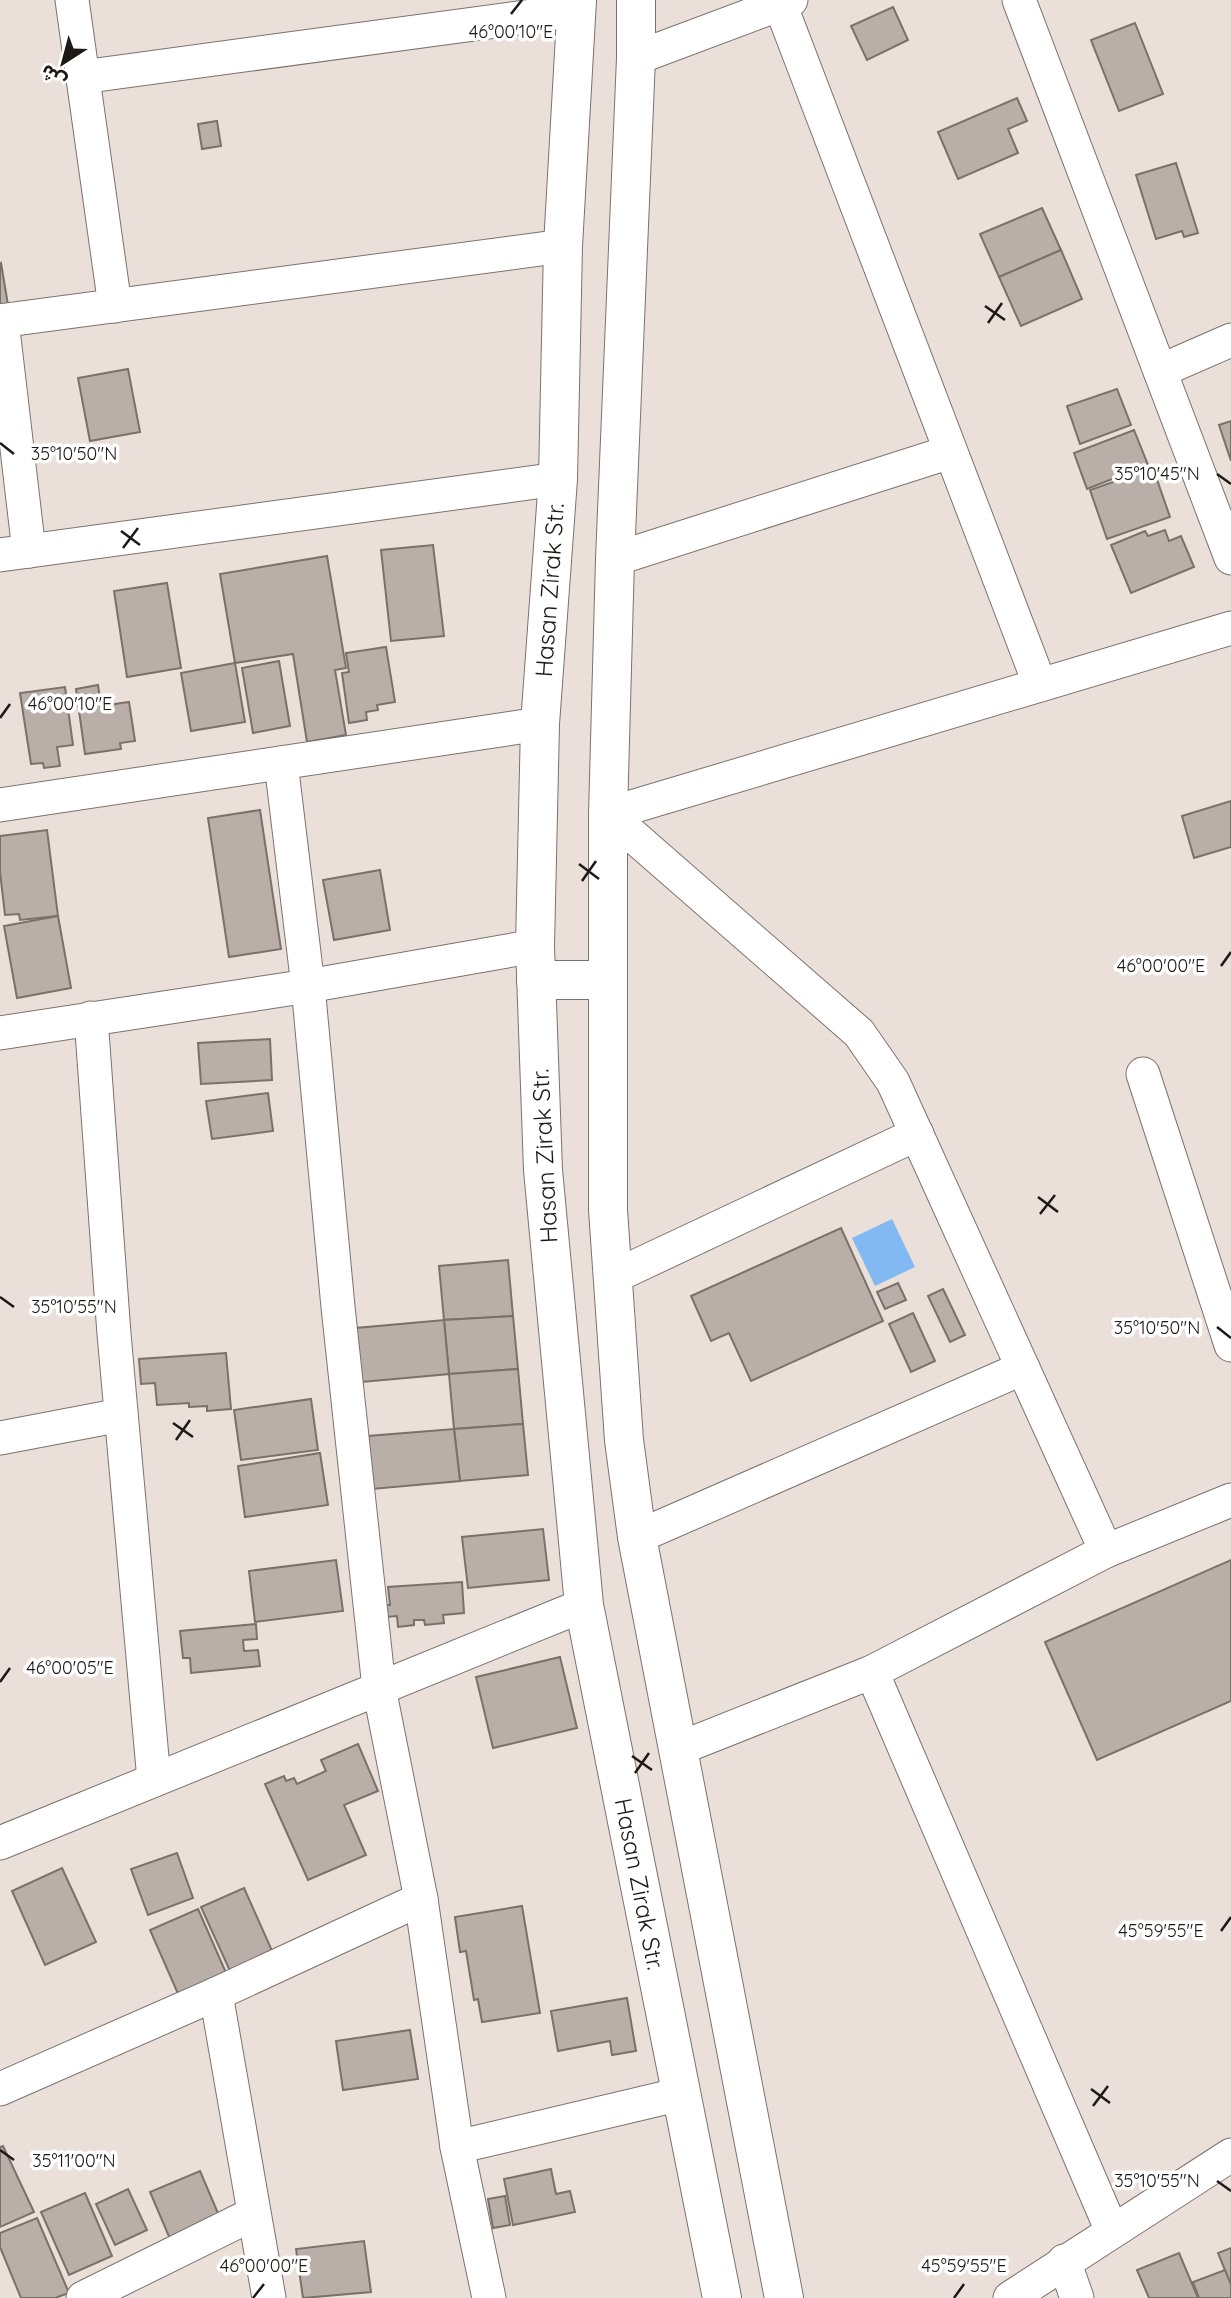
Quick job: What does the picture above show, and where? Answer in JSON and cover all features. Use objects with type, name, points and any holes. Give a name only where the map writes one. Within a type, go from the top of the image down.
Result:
[{"type":"main road","points":[[636,0],[608,814],[608,1210],[624,1440],[638,1537],[784,2298]]},
{"type":"main road","name":"Hasan Zirak Str.","points":[[577,5],[563,246],[558,479],[540,724],[536,963],[543,1170],[584,1605],[722,2298]]},
{"type":"main road","points":[[536,963],[608,980]]},
{"type":"street","points":[[72,0],[115,306]]},
{"type":"street","points":[[1019,0],[1231,558]]},
{"type":"street","points":[[636,58],[785,2],[950,452],[1040,685]]},
{"type":"street","points":[[82,77],[577,5]]},
{"type":"street","points":[[558,479],[15,553],[1,321],[563,246]]},
{"type":"street","points":[[1160,371],[1231,340]]},
{"type":"street","points":[[615,559],[950,452]]},
{"type":"street","points":[[608,814],[1231,628]]},
{"type":"street","points":[[0,805],[540,724]]},
{"type":"street","points":[[281,763],[308,986],[338,1307],[379,1688],[421,1899],[457,2147],[489,2298]]},
{"type":"street","points":[[608,814],[859,1033],[893,1082],[1106,1551]]},
{"type":"street","points":[[0,1034],[308,986],[536,963]]},
{"type":"street","points":[[91,1018],[121,1415],[155,1780]]},
{"type":"street","points":[[1143,1074],[1231,1345]]},
{"type":"street","points":[[613,1277],[917,1135]]},
{"type":"street","points":[[638,1537],[1023,1368]]},
{"type":"street","points":[[0,1438],[121,1415]]},
{"type":"street","points":[[678,1749],[872,1672],[1106,1551],[1231,1500]]},
{"type":"street","points":[[0,1843],[584,1605]]},
{"type":"street","points":[[872,1672],[1112,2231]]},
{"type":"street","points":[[0,2090],[421,1899]]},
{"type":"street","points":[[216,1994],[269,2298]]},
{"type":"street","points":[[457,2147],[681,2094]]},
{"type":"street","points":[[1010,2298],[1231,2155]]},
{"type":"street","points":[[83,2298],[254,2214]]},
{"type":"street","points":[[1064,2261],[1077,2298]]},
{"type":"water","points":[[892,1219],[915,1267],[875,1286],[852,1238]]},
{"type":"building","points":[[893,7],[908,40],[867,60],[851,26]]},
{"type":"building","points":[[1135,23],[1163,94],[1119,111],[1091,40]]},
{"type":"building","points":[[1017,98],[1027,121],[1008,129],[1018,153],[958,179],[938,132]]},
{"type":"building","points":[[217,121],[221,146],[202,149],[198,124]]},
{"type":"building","points":[[1176,163],[1198,233],[1184,237],[1182,231],[1156,239],[1136,175]]},
{"type":"building","points":[[1042,208],[1061,250],[999,277],[980,234]]},
{"type":"building","points":[[1061,250],[1082,299],[1021,326],[999,277]]},
{"type":"building","points":[[0,264],[9,311],[0,313]]},
{"type":"building","points":[[128,369],[140,432],[90,441],[78,378]]},
{"type":"building","points":[[1117,389],[1131,425],[1080,444],[1067,406]]},
{"type":"building","points":[[1231,421],[1231,461],[1219,425]]},
{"type":"building","points":[[1134,430],[1148,465],[1087,489],[1074,453]]},
{"type":"building","points":[[1153,468],[1170,517],[1107,539],[1090,490]]},
{"type":"building","points":[[1165,530],[1169,541],[1181,536],[1194,567],[1131,593],[1111,545],[1145,531],[1148,536]]},
{"type":"building","points":[[433,545],[444,636],[391,641],[381,550]]},
{"type":"building","points":[[327,556],[346,668],[335,670],[346,735],[307,742],[293,654],[235,663],[220,574]]},
{"type":"building","points":[[167,583],[181,668],[127,677],[114,591]]},
{"type":"building","points":[[386,647],[395,702],[377,705],[378,710],[366,712],[367,720],[349,723],[342,673],[349,672],[346,653]]},
{"type":"building","points":[[279,661],[290,726],[253,733],[242,668]]},
{"type":"building","points":[[235,663],[245,722],[191,731],[181,673]]},
{"type":"building","points":[[98,685],[101,706],[129,702],[135,741],[120,743],[121,749],[85,754],[76,689]]},
{"type":"building","points":[[65,687],[73,745],[57,747],[60,766],[44,768],[43,763],[31,764],[20,693]]},
{"type":"building","points":[[1231,801],[1231,847],[1194,858],[1182,816]]},
{"type":"building","points":[[260,810],[281,949],[229,957],[208,818]]},
{"type":"building","points":[[47,830],[58,916],[20,920],[19,914],[5,915],[0,872],[0,836]]},
{"type":"building","points":[[380,870],[390,930],[334,940],[323,880]]},
{"type":"building","points":[[58,916],[71,988],[17,998],[4,926]]},
{"type":"building","points":[[270,1039],[272,1080],[201,1084],[198,1043]]},
{"type":"building","points":[[268,1093],[273,1131],[212,1139],[206,1101]]},
{"type":"building","points":[[841,1228],[883,1321],[751,1381],[729,1333],[711,1341],[691,1296]]},
{"type":"building","points":[[508,1260],[513,1316],[444,1320],[439,1266]]},
{"type":"building","points":[[898,1283],[906,1300],[885,1309],[877,1292]]},
{"type":"building","points":[[943,1289],[965,1335],[950,1342],[928,1296]]},
{"type":"building","points":[[913,1313],[935,1361],[911,1372],[889,1324]]},
{"type":"building","points":[[513,1316],[518,1369],[449,1374],[444,1320]]},
{"type":"building","points":[[444,1320],[449,1374],[362,1382],[356,1328]]},
{"type":"building","points":[[226,1353],[231,1409],[207,1411],[207,1406],[189,1407],[189,1403],[157,1405],[155,1383],[141,1384],[139,1359]]},
{"type":"building","points":[[518,1369],[523,1424],[454,1429],[449,1374]]},
{"type":"building","points":[[311,1399],[318,1450],[241,1460],[234,1410]]},
{"type":"building","points":[[523,1424],[528,1475],[460,1481],[454,1429]]},
{"type":"building","points":[[454,1429],[460,1481],[372,1489],[368,1436]]},
{"type":"building","points":[[320,1453],[328,1505],[245,1517],[238,1466]]},
{"type":"building","points":[[543,1529],[549,1580],[468,1588],[462,1537]]},
{"type":"building","points":[[336,1560],[343,1611],[255,1622],[249,1571]]},
{"type":"building","points":[[1231,1560],[1231,1701],[1097,1760],[1045,1642]]},
{"type":"building","points":[[462,1582],[464,1613],[443,1615],[444,1623],[425,1625],[424,1620],[414,1620],[414,1625],[398,1627],[397,1616],[386,1617],[385,1605],[390,1605],[388,1587]]},
{"type":"building","points":[[256,1624],[257,1639],[243,1640],[244,1651],[258,1650],[260,1666],[191,1673],[190,1658],[183,1658],[180,1631]]},
{"type":"building","points":[[560,1657],[577,1728],[493,1748],[476,1677]]},
{"type":"building","points":[[358,1744],[378,1791],[344,1805],[366,1855],[308,1880],[265,1784],[284,1776],[286,1781],[294,1778],[297,1784],[326,1771],[321,1760]]},
{"type":"building","points":[[177,1853],[193,1898],[148,1915],[131,1869]]},
{"type":"building","points":[[62,1868],[96,1942],[45,1965],[12,1891]]},
{"type":"building","points":[[244,1888],[273,1953],[230,1971],[201,1907]]},
{"type":"building","points":[[522,1906],[540,2013],[482,2022],[478,1999],[474,2000],[466,1951],[460,1952],[455,1917]]},
{"type":"building","points":[[198,1909],[227,1975],[179,1996],[150,1930]]},
{"type":"building","points":[[627,1998],[636,2051],[612,2055],[610,2041],[558,2051],[551,2011]]},
{"type":"building","points":[[410,2030],[418,2079],[343,2090],[336,2041]]},
{"type":"building","points":[[3,2146],[34,2212],[0,2227],[0,2147]]},
{"type":"building","points":[[551,2169],[556,2194],[570,2191],[575,2212],[513,2225],[504,2179]]},
{"type":"building","points":[[200,2171],[223,2225],[173,2246],[150,2192]]},
{"type":"building","points":[[128,2189],[147,2230],[115,2245],[96,2204]]},
{"type":"building","points":[[85,2193],[112,2256],[69,2275],[41,2212]]},
{"type":"building","points":[[505,2196],[510,2225],[493,2228],[488,2199]]},
{"type":"building","points":[[37,2218],[69,2293],[55,2298],[21,2298],[0,2247],[0,2233]]},
{"type":"building","points":[[364,2241],[371,2292],[303,2298],[296,2249]]},
{"type":"building","points":[[1231,2248],[1231,2285],[1218,2253]]},
{"type":"building","points":[[1179,2253],[1198,2298],[1149,2298],[1137,2270]]},
{"type":"building","points":[[1225,2270],[1231,2285],[1231,2298],[1199,2298],[1193,2282]]}]
